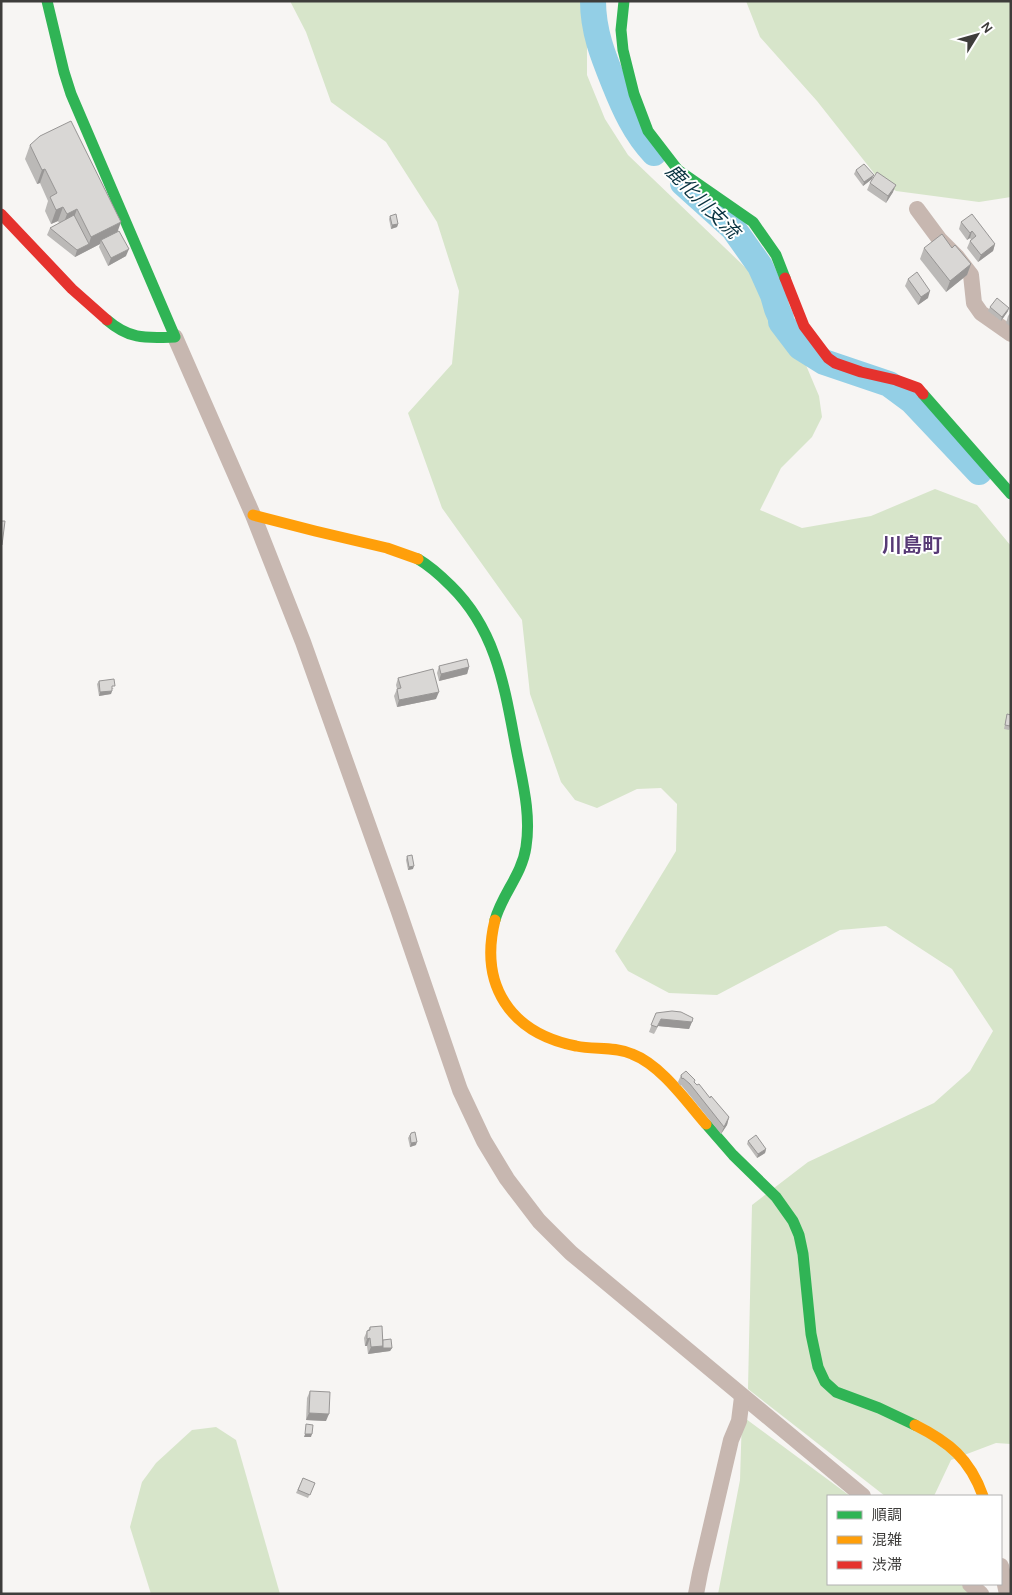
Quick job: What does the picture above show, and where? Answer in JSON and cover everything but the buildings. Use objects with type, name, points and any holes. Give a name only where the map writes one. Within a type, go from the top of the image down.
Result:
[{"type":"street","points":[[47,1],[71,94],[254,515],[303,642],[460,1090],[484,1141],[512,1185],[539,1221],[554,1237],[742,1397],[862,1495]]},
{"type":"street","points":[[624,1],[621,30],[623,50],[634,94],[648,131],[678,170],[753,222],[776,255],[804,326],[828,358],[835,363],[861,372],[896,380],[918,388],[1011,494]]},
{"type":"street","points":[[917,209],[940,240],[971,275],[974,303],[981,313],[1011,334]]},
{"type":"street","points":[[1,214],[72,289],[118,330],[130,335],[151,338],[175,337]]},
{"type":"street","points":[[254,515],[386,547],[418,559],[455,588],[476,615],[488,636],[503,681],[528,827],[522,867],[500,907],[493,930],[492,976],[500,997],[513,1015],[534,1032],[554,1040],[581,1047],[632,1052],[654,1068],[668,1082],[726,1148],[772,1191],[792,1218],[802,1248],[808,1313],[816,1360],[826,1384],[834,1390],[889,1412],[954,1450],[978,1481],[983,1495]]},
{"type":"street","points":[[696,1594],[701,1565],[731,1440],[739,1420],[742,1397]]},
{"type":"street","points":[[1002,1571],[1007,1594]]},
{"type":"street","points":[[971,1585],[981,1594]]},
{"type":"green space","points":[[290,1],[587,1],[587,75],[605,119],[628,155],[748,270],[792,332],[819,396],[822,417],[812,437],[781,468],[760,510],[802,528],[871,516],[935,489],[977,505],[1011,546],[1011,1444],[996,1443],[951,1460],[934,1495],[884,1495],[748,1389],[752,1205],[808,1162],[934,1103],[970,1071],[993,1031],[952,969],[886,926],[840,930],[717,995],[669,993],[628,971],[615,951],[676,851],[677,804],[661,788],[637,789],[597,808],[575,800],[561,782],[530,694],[522,620],[442,508],[408,413],[452,364],[459,291],[437,222],[386,142],[331,102],[306,32]]},
{"type":"green space","points":[[746,1],[1011,1],[1011,197],[979,202],[896,191],[877,177],[817,101],[760,37]]},
{"type":"green space","points":[[742,1416],[849,1495],[827,1495],[827,1585],[968,1585],[973,1594],[718,1594],[740,1480]]},
{"type":"green space","points":[[216,1427],[236,1440],[280,1594],[151,1594],[130,1527],[142,1482],[156,1463],[192,1430]]},
{"type":"waterway","name":"鹿化川支流","points":[[593,1],[597,33],[610,73],[631,120],[641,137],[654,153]]},
{"type":"waterway","name":"鹿化川支流","points":[[683,183],[733,228],[760,266],[773,295],[781,322],[800,347],[824,362],[889,384],[912,401],[979,472]]},
{"type":"traffic: fast","points":[[47,1],[71,94],[175,337],[139,336],[123,331],[107,320]]},
{"type":"traffic: fast","points":[[624,1],[621,30],[623,50],[634,94],[648,131],[678,170],[753,222],[776,255],[785,278]]},
{"type":"traffic: fast","points":[[923,394],[1011,494]]},
{"type":"traffic: fast","points":[[418,559],[451,586],[467,604],[479,623],[497,664],[508,707],[522,776],[528,823],[524,857],[495,920]]},
{"type":"traffic: fast","points":[[706,1124],[733,1155],[776,1197],[793,1221],[799,1235],[803,1254],[811,1334],[818,1367],[825,1382],[836,1392],[879,1408],[915,1425]]},
{"type":"traffic: slow","points":[[253,515],[387,548],[418,559]]},
{"type":"traffic: slow","points":[[495,920],[491,944],[492,965],[496,985],[505,1002],[517,1018],[533,1030],[553,1040],[576,1046],[618,1050],[643,1059],[672,1084],[706,1124]]},
{"type":"traffic: slow","points":[[915,1425],[938,1438],[957,1453],[972,1472],[983,1495]]},
{"type":"traffic: jam","points":[[1,214],[72,289],[107,320]]},
{"type":"traffic: jam","points":[[785,278],[804,326],[828,358],[835,363],[861,372],[896,380],[918,388],[923,394]]},
{"type":"district","name":"川島町","points":[[912,545]]}]
